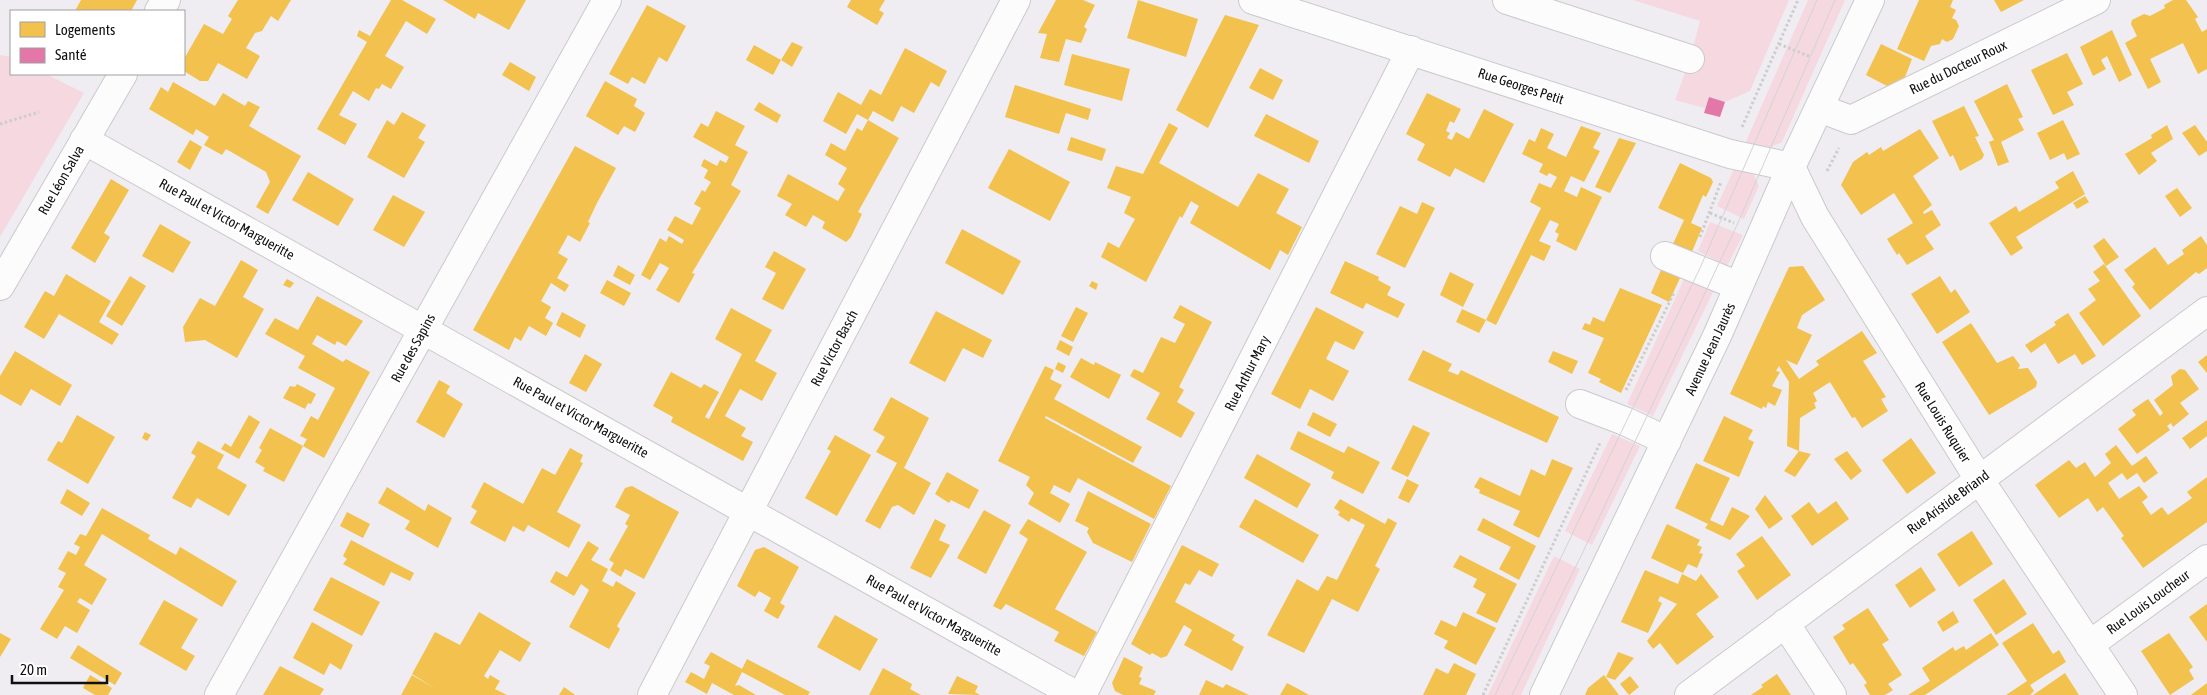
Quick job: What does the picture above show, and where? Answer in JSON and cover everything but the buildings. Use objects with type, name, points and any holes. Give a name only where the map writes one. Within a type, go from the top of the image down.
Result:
[{"type":"street","name":"Rue des Sapins","points":[[219,695],[607,0]]},
{"type":"street","name":"Rue Victor Basch","points":[[652,695],[1016,0]]},
{"type":"street","name":"Rue Georges Petit","points":[[1253,0],[1308,8],[1411,50],[1730,154],[1791,167]]},
{"type":"street","points":[[1507,0],[1690,59]]},
{"type":"street","name":"Avenue Jean Jaurès","points":[[1544,695],[1667,441],[1739,286],[1791,167],[1870,0]]},
{"type":"street","name":"Rue du Docteur Roux","points":[[1819,108],[1851,120],[2096,0]]},
{"type":"street","name":"Rue Arthur Mary","points":[[1082,695],[1411,50]]},
{"type":"street","name":"Rue Léon Salva","points":[[0,286],[122,75]]},
{"type":"street","name":"Rue Paul et Victor Margueritte","points":[[84,140],[424,328],[1076,695]]},
{"type":"street","name":"Rue Louis Ruquier","points":[[1791,167],[1815,217],[1979,479],[2123,695]]},
{"type":"street","points":[[1677,261],[1739,286]]},
{"type":"street","name":"Rue Aristide Briand","points":[[1689,695],[2207,311]]},
{"type":"street","points":[[1580,404],[1627,422],[1667,441]]},
{"type":"street","name":"Rue Louis Loucheur","points":[[2089,645],[2207,559]]},
{"type":"street","points":[[1785,623],[1832,695]]},
{"type":"path","points":[[1483,695],[1612,417],[1677,261],[1722,182],[1730,154],[1798,0]]},
{"type":"path","points":[[0,124],[39,112]]},
{"type":"shaded area","points":[[1633,0],[1789,0],[1750,91],[1725,102],[1709,97],[1705,108],[1675,100],[1690,59],[1700,21]]},
{"type":"shaded area","points":[[1808,0],[1845,0],[1782,142],[1765,150],[1744,146]]},
{"type":"shaded area","points":[[0,55],[10,57],[10,75],[48,75],[84,93],[0,237]]},
{"type":"shaded area","points":[[1736,165],[1754,175],[1759,186],[1744,219],[1717,206]]},
{"type":"shaded area","points":[[1710,222],[1743,235],[1727,266],[1698,251]]},
{"type":"shaded area","points":[[1684,279],[1714,290],[1653,416],[1627,404]]},
{"type":"shaded area","points":[[1612,434],[1640,446],[1592,545],[1565,531]]},
{"type":"shaded area","points":[[1554,556],[1580,569],[1521,695],[1488,695]]},
{"type":"tram line","points":[[1495,695],[1700,268],[1817,0]]},
{"type":"tram line","points":[[1512,695],[1582,554],[1737,225],[1835,0]]}]
